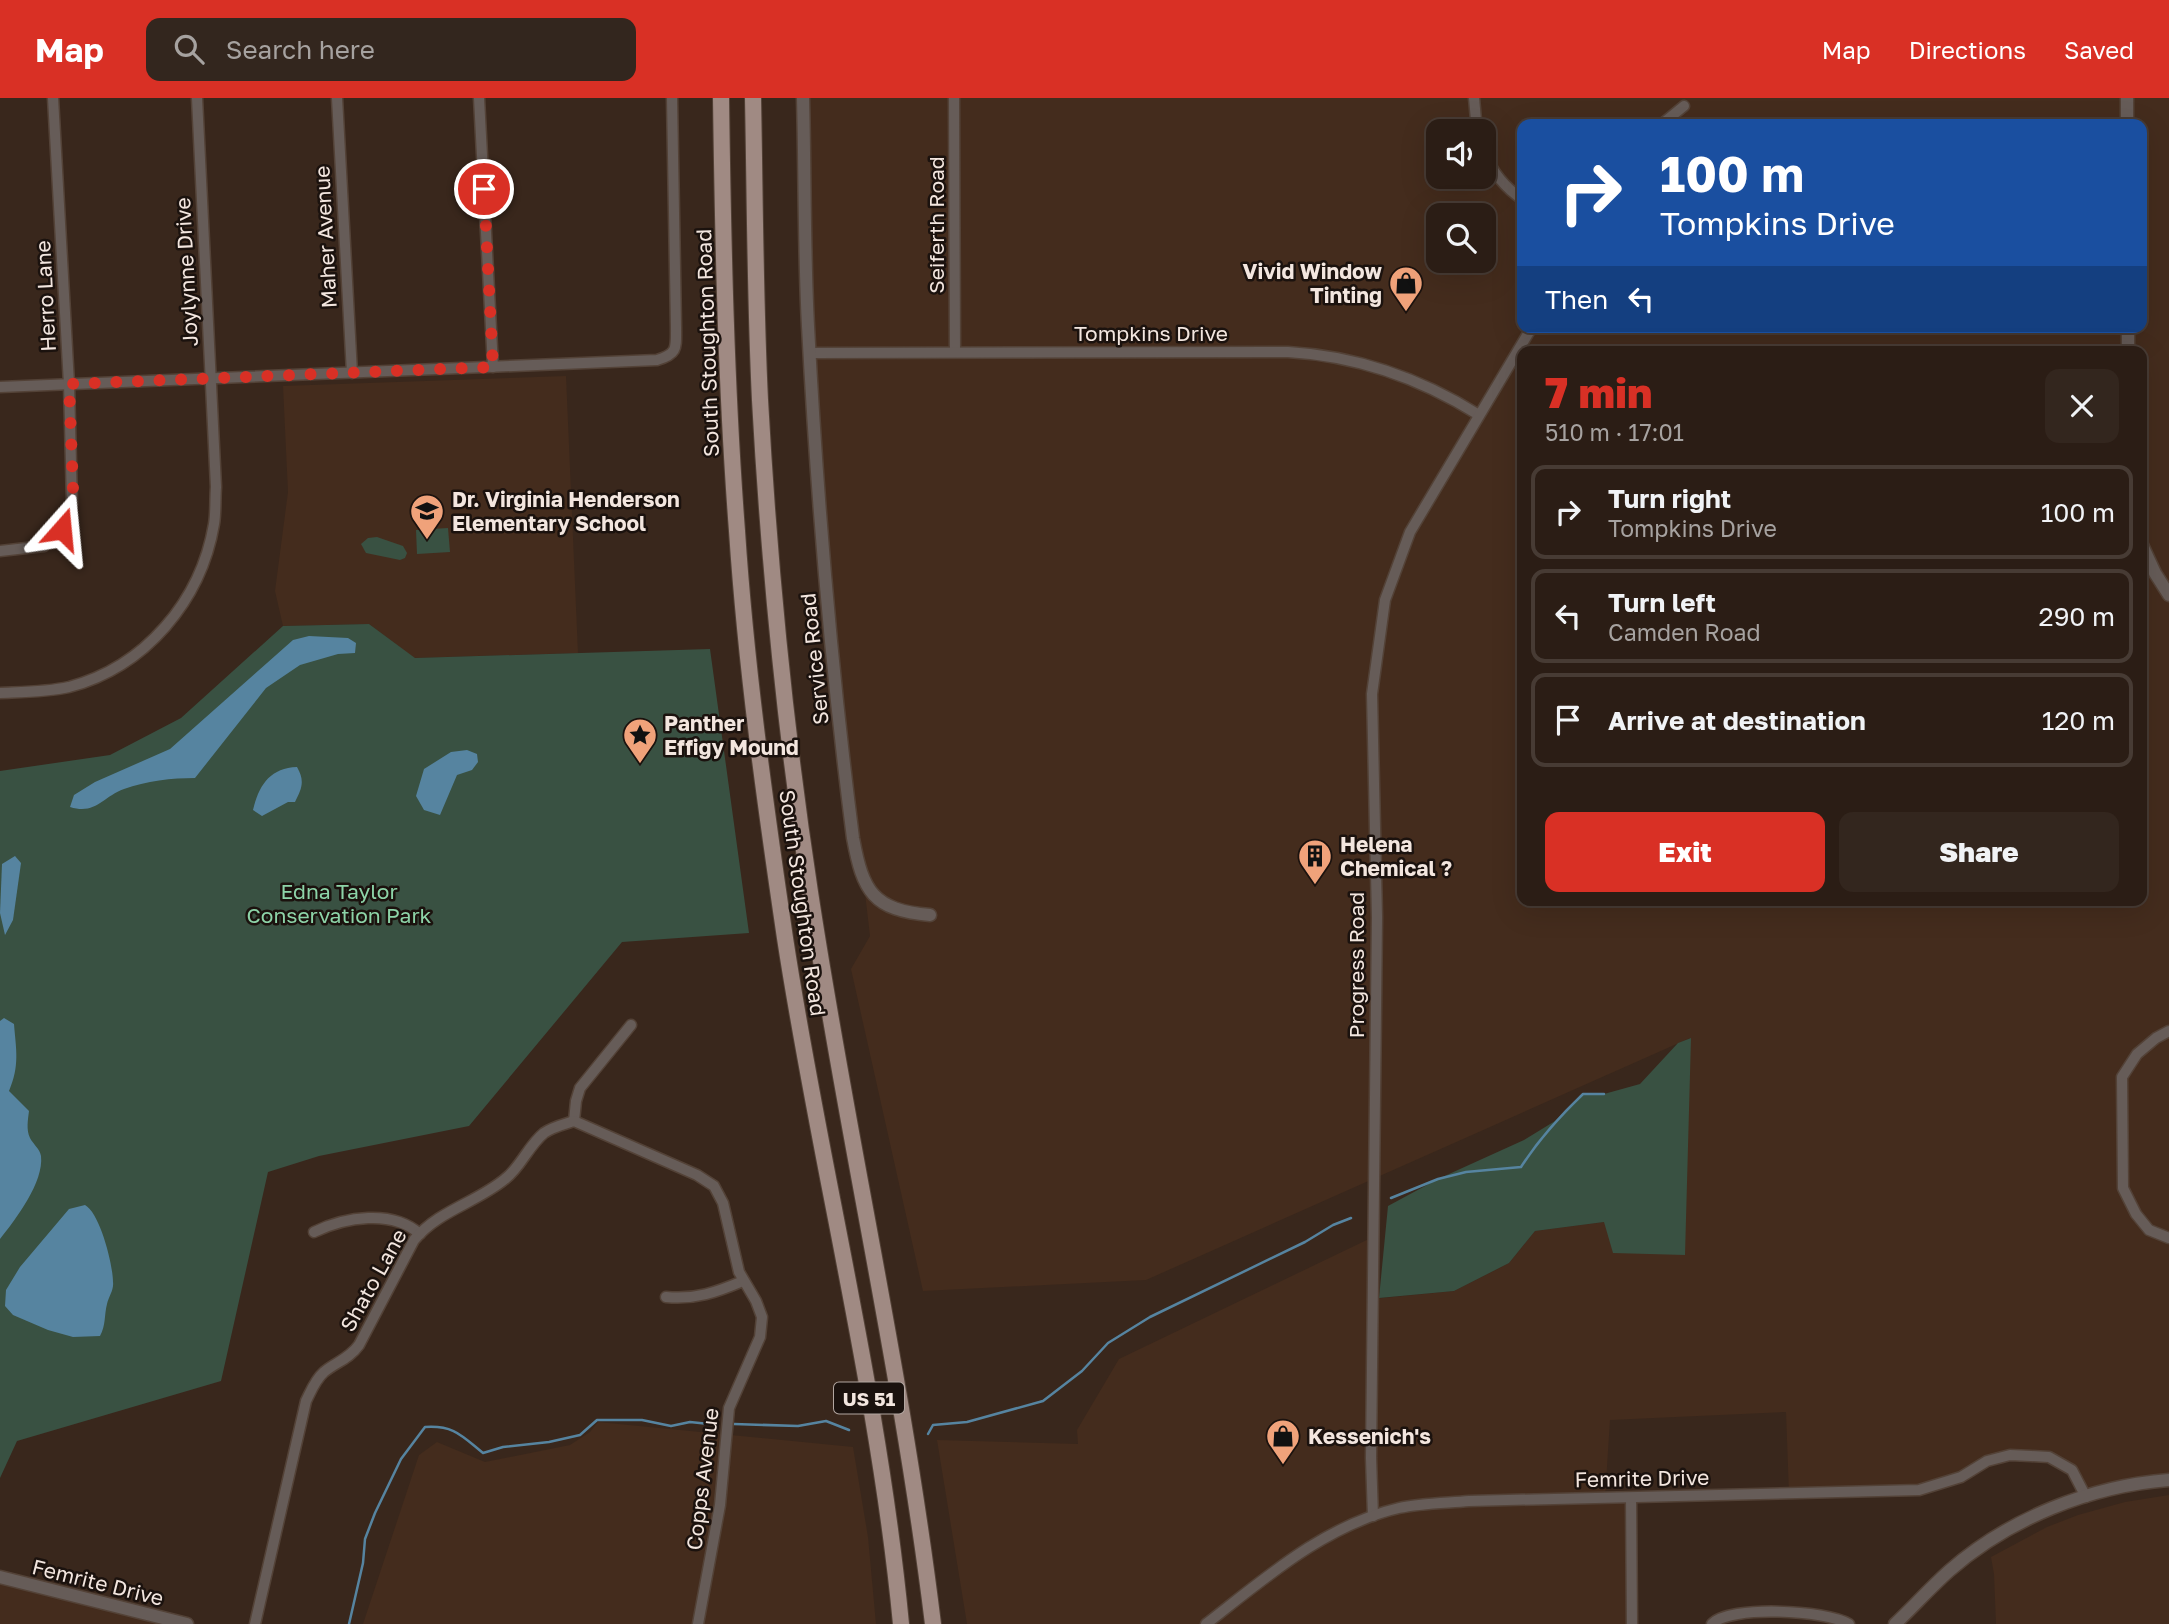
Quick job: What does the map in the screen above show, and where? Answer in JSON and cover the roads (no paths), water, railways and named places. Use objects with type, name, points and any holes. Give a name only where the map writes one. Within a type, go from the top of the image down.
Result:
[{"type":"main road","name":"South Stoughton Road","points":[[721,98],[727,378],[751,688],[798,1016],[882,1470],[901,1624]]},
{"type":"main road","name":"South Stoughton Road","points":[[753,98],[760,398],[777,626],[794,779],[826,993],[898,1398],[933,1624]]},
{"type":"street","name":"Herro Lane","points":[[0,551],[44,546],[59,532],[68,516],[73,488],[53,98]]},
{"type":"street","name":"Joylynne Drive","points":[[0,694],[66,688],[100,676],[140,653],[182,606],[202,563],[214,525],[216,487],[197,98]]},
{"type":"street","name":"Maher Avenue","points":[[337,98],[352,373]]},
{"type":"street","points":[[479,98],[493,367]]},
{"type":"street","points":[[0,387],[657,360],[673,353],[676,347],[672,98]]},
{"type":"street","name":"Service Road","points":[[803,98],[808,324],[817,477],[827,612],[846,784],[859,869],[871,892],[881,901],[901,912],[930,915]]},
{"type":"street","name":"Seiferth Road","points":[[954,98],[955,352]]},
{"type":"street","points":[[1474,98],[1475,119]]},
{"type":"street","points":[[2127,98],[2127,119]]},
{"type":"street","points":[[1667,119],[1684,106]]},
{"type":"street","points":[[1496,175],[1506,188],[1517,196]]},
{"type":"street","name":"Progress Road","points":[[1373,1516],[1371,1458],[1377,927],[1373,678],[1381,619],[1398,560],[1430,495],[1517,352]]},
{"type":"street","name":"Tompkins Drive","points":[[811,353],[1321,354],[1387,370],[1416,381],[1479,415]]},
{"type":"street","points":[[2147,556],[2169,595]]},
{"type":"street","points":[[574,1121],[580,1088],[631,1025]]},
{"type":"street","points":[[2169,1031],[2137,1054],[2122,1077],[2123,1188],[2136,1214],[2149,1230],[2169,1238]]},
{"type":"street","name":"Copps Avenue","points":[[574,1121],[697,1175],[718,1191],[727,1216],[739,1272],[760,1309],[762,1327],[729,1408],[720,1505],[698,1624]]},
{"type":"street","name":"Shato Lane","points":[[255,1624],[310,1391],[324,1372],[346,1359],[359,1345],[420,1234],[446,1212],[502,1181],[518,1167],[544,1133],[574,1121]]},
{"type":"street","points":[[314,1232],[338,1222],[390,1219],[402,1222],[420,1234]]},
{"type":"street","points":[[667,1297],[701,1297],[743,1281]]},
{"type":"street","name":"Femrite Drive","points":[[1206,1624],[1259,1582],[1315,1544],[1373,1516],[1401,1508],[1441,1503],[1919,1490],[1961,1477],[1987,1461],[2010,1455],[2049,1457],[2072,1470],[2086,1497]]},
{"type":"street","points":[[1895,1624],[1950,1571],[1987,1543],[2027,1519],[2128,1485],[2169,1480]]},
{"type":"street","points":[[1631,1498],[1632,1624]]},
{"type":"street","name":"Femrite Drive","points":[[0,1577],[187,1624]]},
{"type":"street","points":[[1712,1624],[1722,1616],[1740,1613],[1819,1614],[1849,1624]]},
{"type":"water","points":[[309,636],[348,638],[356,643],[355,653],[338,654],[300,665],[266,688],[195,778],[141,784],[116,792],[93,807],[70,807],[74,795],[95,782],[170,749],[293,640]]},
{"type":"water","points":[[467,750],[477,754],[478,762],[472,770],[457,775],[440,815],[424,810],[416,796],[424,769],[451,752]]},
{"type":"water","points":[[297,767],[302,784],[295,802],[288,802],[262,816],[253,810],[267,779],[280,771]]},
{"type":"water","points":[[15,856],[21,863],[13,920],[5,935],[0,913],[2,864]]},
{"type":"water","points":[[4,1018],[14,1024],[16,1050],[15,1073],[9,1091],[29,1111],[29,1135],[41,1156],[41,1166],[34,1188],[0,1239],[0,1021]]},
{"type":"water","points":[[85,1205],[96,1218],[105,1240],[113,1285],[100,1336],[73,1337],[13,1315],[5,1306],[6,1290],[20,1267],[69,1209]]},
{"type":"waterway","points":[[1391,1198],[1438,1179],[1466,1172],[1521,1167],[1550,1129],[1583,1094],[1604,1094]]},
{"type":"waterway","points":[[928,1434],[933,1425],[967,1422],[1043,1401],[1082,1371],[1108,1343],[1150,1317],[1351,1218]]},
{"type":"waterway","points":[[349,1624],[363,1563],[365,1539],[375,1513],[401,1459],[425,1427],[451,1430],[483,1453],[503,1447],[549,1442],[580,1435],[597,1420],[642,1420],[671,1426],[690,1422],[709,1424]]},
{"type":"waterway","points":[[734,1424],[798,1426],[826,1421],[849,1430]]},
{"type":"place","name":"Vivid Window Tinting","points":[[1406,313]]},
{"type":"place","name":"Dr. Virginia Henderson Elementary School","points":[[427,541]]},
{"type":"place","name":"Panther Effigy Mound","points":[[640,765]]},
{"type":"place","name":"Helena Chemical ?","points":[[1315,886]]},
{"type":"place","name":"Kessenich's","points":[[1283,1466]]},
{"type":"park label","name":"Edna Taylor Conservation Park","points":[[339,903]]}]
